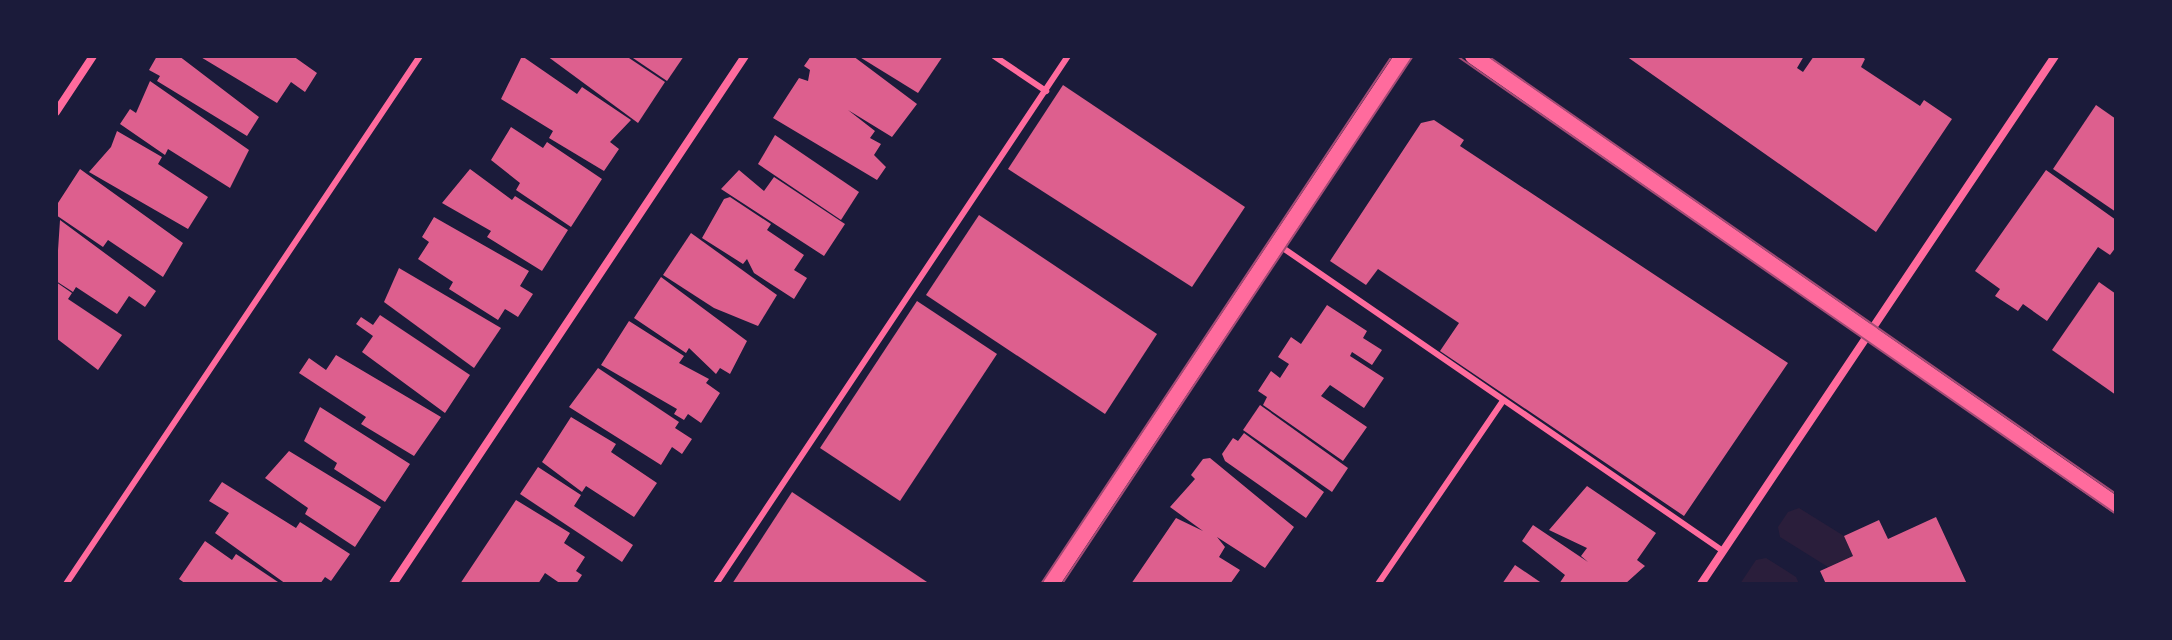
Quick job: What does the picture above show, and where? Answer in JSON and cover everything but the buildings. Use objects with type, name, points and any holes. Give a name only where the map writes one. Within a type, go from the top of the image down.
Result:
[{"type":"main road","points":[[1051,584],[1403,56]]},
{"type":"main road","points":[[1473,56],[2112,499]]},
{"type":"street","points":[[56,112],[93,56]]},
{"type":"street","points":[[393,584],[745,56]]},
{"type":"street","points":[[1701,584],[2055,56]]},
{"type":"lane","points":[[66,584],[420,56]]},
{"type":"lane","points":[[994,56],[1046,91]]},
{"type":"lane","points":[[716,584],[1068,56]]},
{"type":"lane","points":[[1277,244],[1502,402],[1723,551]]},
{"type":"lane","points":[[1378,584],[1502,402]]},
{"type":"shaded area","points":[[1799,508],[1844,536],[1853,556],[1828,567],[1780,537],[1778,527],[1788,512]]},
{"type":"shaded area","points":[[1766,558],[1796,577],[1799,584],[1740,584],[1756,560]]},
{"type":"tram line","points":[[1041,584],[1392,56]]},
{"type":"tram line","points":[[1062,584],[1413,56]]},
{"type":"tram line","points":[[1457,56],[2116,514]]},
{"type":"tram line","points":[[1488,56],[2116,494]]}]
